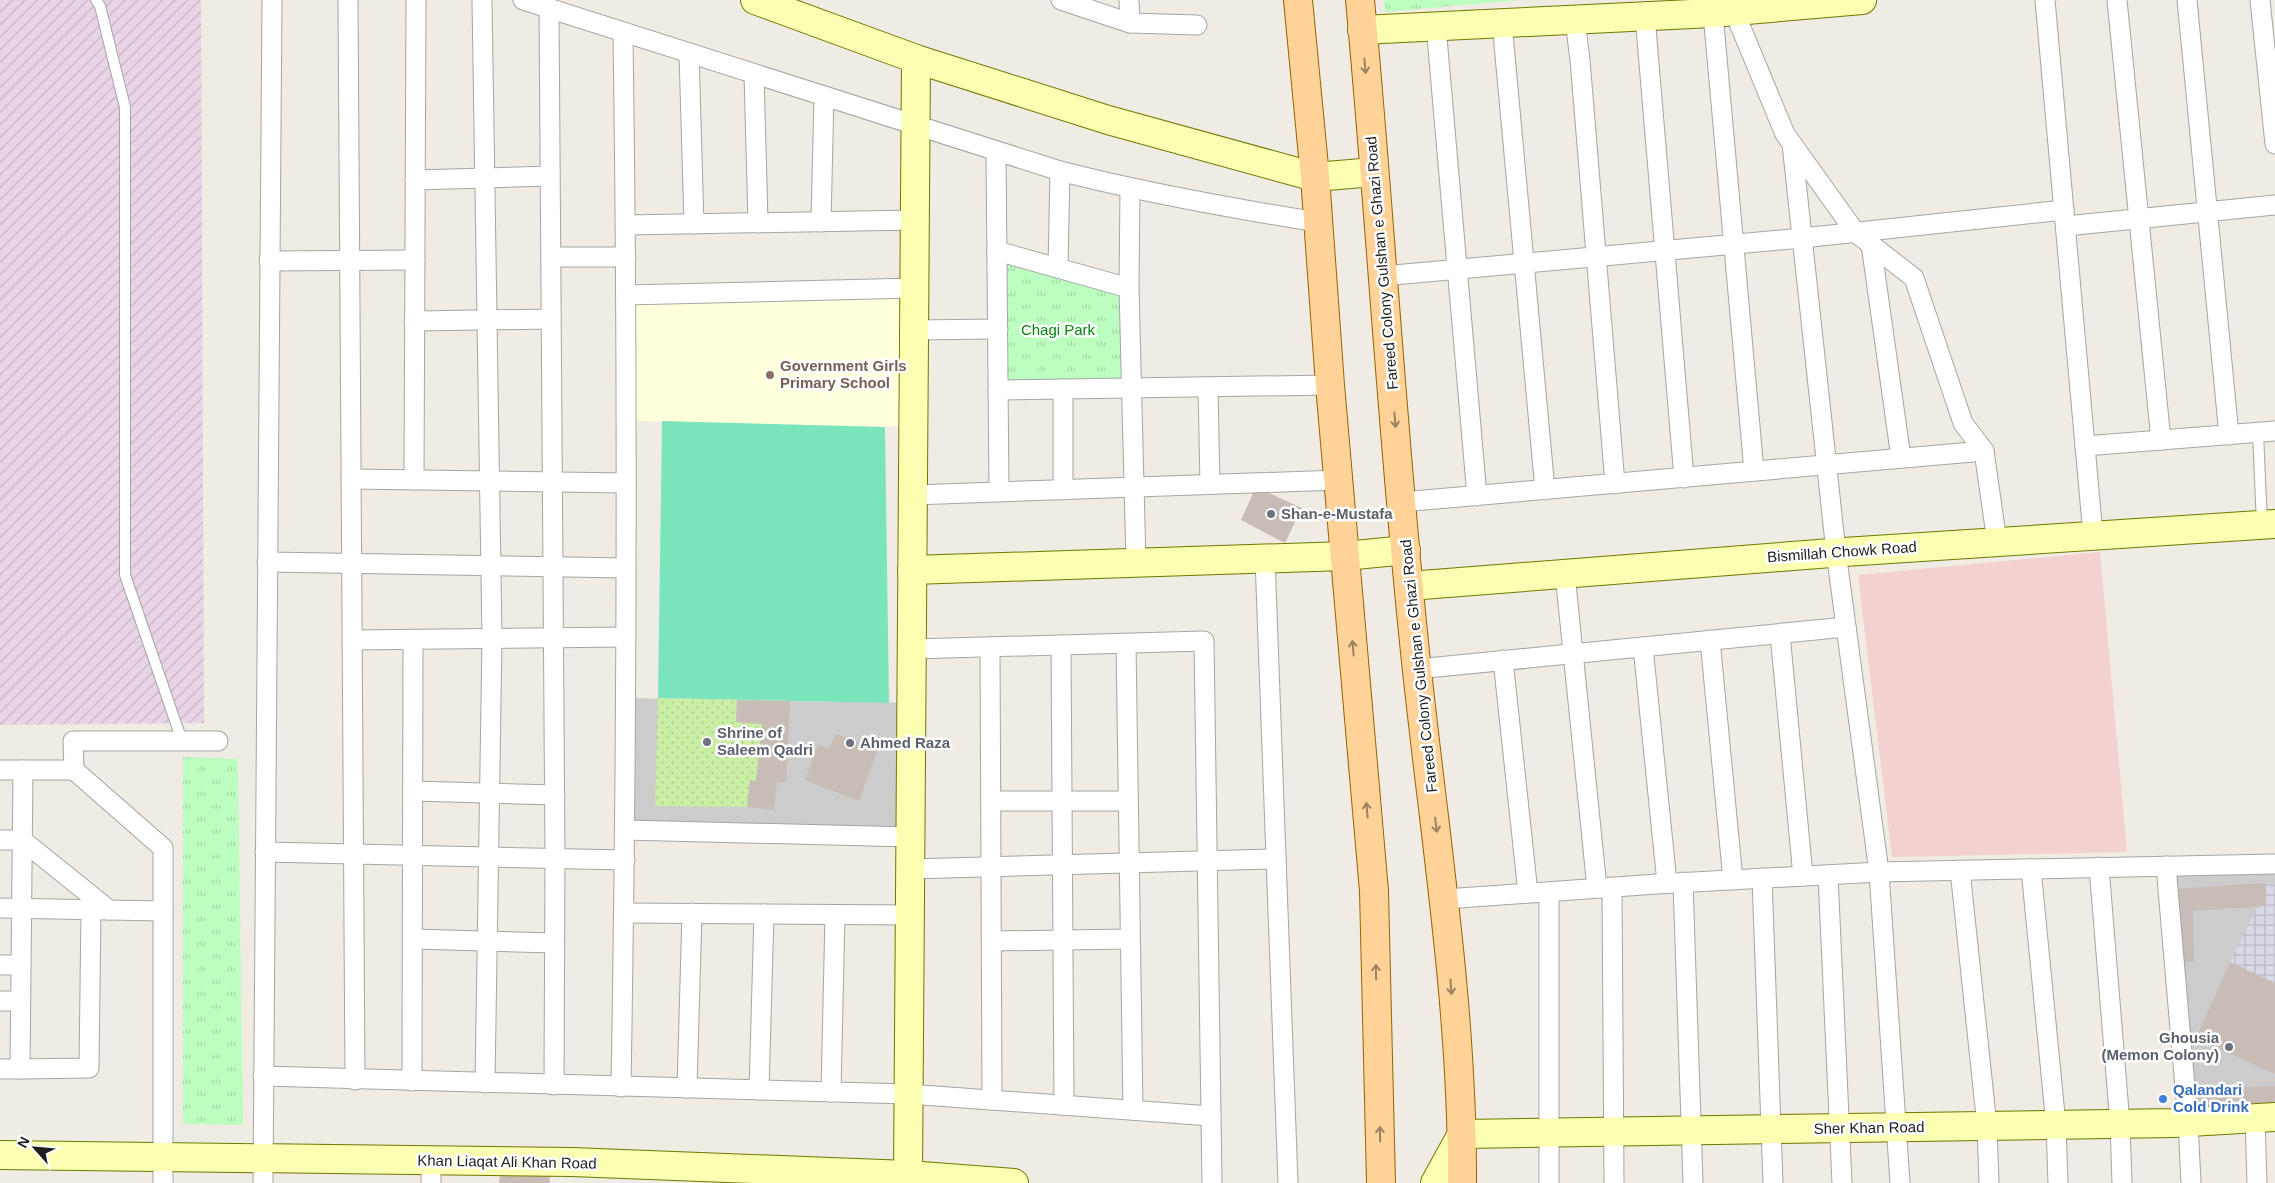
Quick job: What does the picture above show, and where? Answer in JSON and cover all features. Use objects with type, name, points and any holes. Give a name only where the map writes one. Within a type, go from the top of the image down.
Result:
[{"type":"main road","points":[[1298,0],[1315,177],[1330,385],[1374,891],[1380,1183]]},
{"type":"main road","name":"Fareed Colony Gulshan e Ghazi Road","points":[[1360,0],[1409,586],[1417,669],[1445,899],[1462,1134],[1462,1183]]},
{"type":"street","points":[[263,1171],[272,0]]},
{"type":"street","points":[[348,0],[356,1080]]},
{"type":"street","points":[[414,480],[416,0]]},
{"type":"street","points":[[482,0],[492,638],[486,1083]]},
{"type":"street","points":[[523,0],[1060,171],[1130,189],[1217,206],[1317,222]]},
{"type":"street","points":[[755,0],[916,59],[1108,120],[1315,177],[1374,172]]},
{"type":"street","points":[[1061,0],[1130,22],[1197,25]]},
{"type":"street","points":[[1129,0],[1130,22]]},
{"type":"street","points":[[1362,30],[1645,16],[1762,4],[1862,0]]},
{"type":"street","points":[[2046,0],[2093,535]]},
{"type":"street","points":[[2117,0],[2161,440]]},
{"type":"street","points":[[2187,0],[2229,435]]},
{"type":"street","points":[[2260,0],[2275,144]]},
{"type":"street","points":[[549,8],[555,795],[554,1085]]},
{"type":"street","points":[[1719,8],[1792,144],[1863,238],[1914,278],[1963,423],[1984,451],[1997,542]]},
{"type":"street","points":[[1719,8],[1733,244],[1754,471]]},
{"type":"street","points":[[1645,16],[1684,478]]},
{"type":"street","points":[[1574,20],[1580,60],[1615,484]]},
{"type":"street","points":[[1502,23],[1544,490]]},
{"type":"street","points":[[1436,26],[1476,496]]},
{"type":"street","points":[[622,1086],[626,830],[627,295],[623,32]]},
{"type":"street","points":[[689,53],[694,224]]},
{"type":"street","points":[[908,1179],[916,59]]},
{"type":"street","points":[[754,74],[758,223]]},
{"type":"street","points":[[822,222],[824,96]]},
{"type":"street","points":[[1792,144],[1836,552],[1879,872],[1900,1183]]},
{"type":"street","points":[[996,152],[999,492]]},
{"type":"street","points":[[1058,268],[1060,171]]},
{"type":"street","points":[[415,180],[550,176]]},
{"type":"street","points":[[1130,189],[1129,288],[1136,563]]},
{"type":"street","points":[[1383,276],[1802,238],[1863,238],[2065,218],[2139,218],[2275,205]]},
{"type":"street","points":[[626,225],[915,220]]},
{"type":"street","points":[[1863,238],[1902,458]]},
{"type":"street","points":[[997,251],[1129,288]]},
{"type":"street","points":[[551,257],[626,257]]},
{"type":"street","points":[[269,261],[414,260]]},
{"type":"street","points":[[627,295],[914,288]]},
{"type":"street","points":[[414,321],[551,319]]},
{"type":"street","points":[[914,330],[998,329]]},
{"type":"street","points":[[998,390],[1330,385]]},
{"type":"street","points":[[1208,387],[1210,484]]},
{"type":"street","points":[[1063,390],[1063,490]]},
{"type":"street","points":[[2085,446],[2266,432]]},
{"type":"street","points":[[1402,502],[1984,451]]},
{"type":"street","points":[[351,479],[626,482]]},
{"type":"street","points":[[913,495],[1338,480]]},
{"type":"street","name":"Bismillah Chowk Road","points":[[1409,586],[1836,552],[2268,524]]},
{"type":"street","points":[[912,570],[1345,556],[1406,550]]},
{"type":"street","points":[[1265,558],[1288,1183]]},
{"type":"street","points":[[267,562],[626,568]]},
{"type":"street","points":[[1565,574],[1573,654],[1604,888],[1614,1132],[1614,1183]]},
{"type":"street","points":[[1417,669],[1846,627]]},
{"type":"street","points":[[1780,634],[1803,876]]},
{"type":"street","points":[[352,640],[626,637]]},
{"type":"street","points":[[412,1081],[414,640]]},
{"type":"street","points":[[1710,640],[1733,880]]},
{"type":"street","points":[[912,649],[1204,641],[1212,1183]]},
{"type":"street","points":[[1126,644],[1133,1110]]},
{"type":"street","points":[[1061,645],[1064,1105]]},
{"type":"street","points":[[990,647],[992,1100]]},
{"type":"street","points":[[1642,647],[1675,883],[1694,1183]]},
{"type":"street","points":[[1503,660],[1528,893]]},
{"type":"street","points":[[74,770],[73,741],[218,741]]},
{"type":"street","points":[[0,770],[74,770],[163,848],[163,1170]]},
{"type":"street","points":[[20,1069],[23,770]]},
{"type":"street","points":[[413,791],[555,795]]},
{"type":"street","points":[[991,801],[1128,801]]},
{"type":"street","points":[[626,830],[910,837]]},
{"type":"street","points":[[0,840],[22,840],[100,909]]},
{"type":"street","points":[[265,852],[625,860]]},
{"type":"street","points":[[910,869],[1276,859]]},
{"type":"street","points":[[1445,899],[1828,874],[2275,864]]},
{"type":"street","points":[[2166,866],[2188,1122],[2191,1183]]},
{"type":"street","points":[[2099,867],[2120,1124],[2122,1183]]},
{"type":"street","points":[[2031,869],[2056,1125],[2058,1183]]},
{"type":"street","points":[[1960,870],[1987,1126],[1989,1183]]},
{"type":"street","points":[[1828,874],[1842,1183]]},
{"type":"street","points":[[1762,878],[1773,1183]]},
{"type":"street","points":[[1549,892],[1549,1183]]},
{"type":"street","points":[[0,908],[163,911]]},
{"type":"street","points":[[0,1069],[89,1068],[100,909]]},
{"type":"street","points":[[624,913],[910,915]]},
{"type":"street","points":[[687,1088],[692,913]]},
{"type":"street","points":[[758,1090],[764,914]]},
{"type":"street","points":[[831,1092],[835,915]]},
{"type":"street","points":[[992,941],[1130,939]]},
{"type":"street","points":[[412,940],[554,943]]},
{"type":"street","points":[[0,965],[20,965]]},
{"type":"street","points":[[0,1001],[20,1001]]},
{"type":"street","points":[[263,1076],[908,1094],[1211,1116]]},
{"type":"street","points":[[2258,1183],[2265,1118]]},
{"type":"street","name":"Sher Khan Road","points":[[1462,1134],[2120,1124],[2265,1118]]},
{"type":"street","points":[[1435,1183],[1462,1134]]},
{"type":"street","name":"Khan Liaqat Ali Khan Road","points":[[0,1155],[163,1170],[561,1172],[1014,1183]]},
{"type":"lane","points":[[96,0],[100,6],[125,107],[125,575],[182,741]]},
{"type":"lane","points":[[2266,432],[2268,524]]},
{"type":"shaded area","points":[[0,0],[201,0],[204,723],[0,725]]},
{"type":"shaded area","name":"Government Girls Primary School","points":[[914,288],[913,424],[885,427],[627,421],[627,295]]},
{"type":"shaded area","points":[[2100,552],[2127,852],[1892,857],[1858,575]]},
{"type":"shaded area","points":[[626,698],[911,703],[910,837],[625,830]]},
{"type":"shaded area","name":"Ghousia (Memon Colony)","points":[[2275,864],[2275,1115],[2191,1114],[2166,866]]},
{"type":"shaded area","points":[[2266,883],[2275,883],[2275,983],[2230,962],[2258,906],[2266,906]]},
{"type":"green space","points":[[1384,0],[1521,0],[1385,12]]},
{"type":"green space","name":"Chagi Park","points":[[997,251],[1129,288],[1132,388],[998,390]]},
{"type":"green space","points":[[662,421],[885,427],[889,703],[658,698]]},
{"type":"green space","points":[[658,698],[737,700],[736,722],[762,724],[756,781],[750,781],[747,807],[655,806]]},
{"type":"green space","points":[[183,757],[238,759],[243,1125],[183,1124]]},
{"type":"building","name":"Shan-e-Mustafa","points":[[1256,487],[1302,508],[1285,543],[1241,520]]},
{"type":"building","points":[[737,700],[790,701],[786,782],[777,782],[774,810],[747,807],[750,780],[756,781],[762,724],[736,722]]},
{"type":"building","points":[[836,734],[878,749],[859,801],[805,780],[818,744],[829,749]]},
{"type":"building","points":[[2266,883],[2266,906],[2193,911],[2194,962],[2181,962],[2174,889]]},
{"type":"building","points":[[2230,962],[2275,983],[2275,1074],[2196,1038]]},
{"type":"building","points":[[2275,1086],[2275,1106],[2196,1112],[2194,1090]]},
{"type":"building","points":[[549,1168],[550,1183],[499,1183],[501,1171]]},
{"type":"place","name":"Government Girls Primary School","points":[[770,375]]},
{"type":"place","name":"Shan-e-Mustafa","points":[[1271,514]]},
{"type":"place","name":"Shrine of Saleem Qadri","points":[[707,742]]},
{"type":"place","name":"Ahmed Raza","points":[[850,743]]},
{"type":"place","name":"Ghousia (Memon Colony)","points":[[2229,1047]]},
{"type":"place","name":"Qalandari Cold Drink","points":[[2163,1099]]}]
